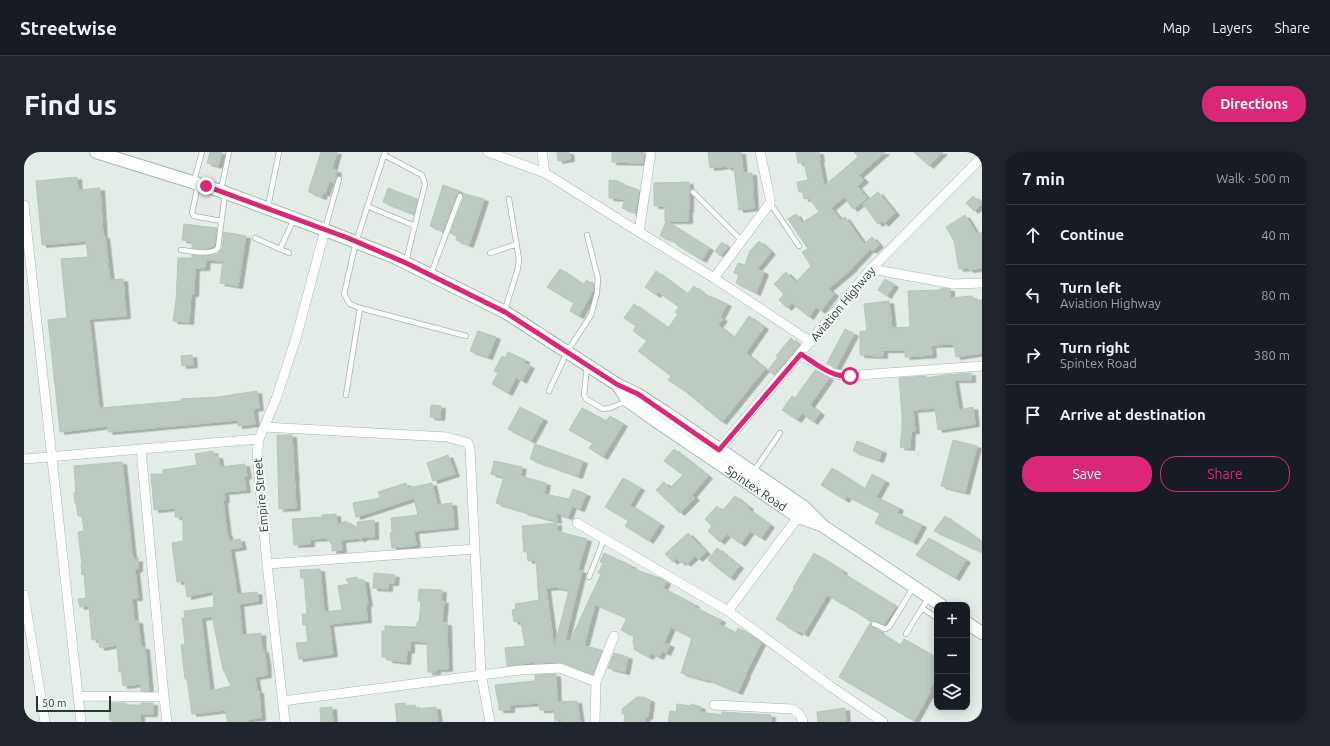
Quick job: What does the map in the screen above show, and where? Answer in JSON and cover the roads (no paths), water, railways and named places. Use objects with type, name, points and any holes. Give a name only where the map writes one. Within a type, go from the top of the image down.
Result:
[{"type":"main road","name":"Spintex Road","points":[[96,152],[223,192],[356,242],[406,263],[505,312],[618,385],[638,394],[798,517],[823,526]]},
{"type":"main road","name":"Spintex Road","points":[[618,385],[628,401],[659,423],[753,473],[804,507],[823,526],[936,602]]},
{"type":"main road","points":[[970,625],[981,631]]},
{"type":"street","points":[[488,152],[545,173],[714,278],[811,342]]},
{"type":"street","points":[[542,152],[545,173]]},
{"type":"street","points":[[639,232],[651,152]]},
{"type":"street","points":[[714,278],[770,203],[760,152]]},
{"type":"street","name":"Aviation Highway","points":[[716,454],[871,269],[982,156]]},
{"type":"street","points":[[24,205],[81,722]]},
{"type":"street","name":"Empire Street","points":[[285,722],[267,564],[257,456],[259,439],[276,399],[297,335],[325,230]]},
{"type":"street","points":[[871,269],[954,284],[982,282]]},
{"type":"street","points":[[801,354],[832,373],[846,376],[982,366]]},
{"type":"street","points":[[264,426],[448,437],[468,443],[470,449],[481,674],[490,722]]},
{"type":"street","points":[[24,459],[259,439]]},
{"type":"street","points":[[141,449],[164,697],[168,722]]},
{"type":"street","points":[[728,611],[798,517]]},
{"type":"street","points":[[577,523],[728,611],[833,688],[884,722]]},
{"type":"street","points":[[267,564],[475,549]]},
{"type":"street","points":[[24,595],[45,722]]},
{"type":"street","points":[[596,722],[596,682],[614,636]]},
{"type":"street","points":[[283,701],[520,670],[560,668],[596,682]]},
{"type":"street","points":[[79,696],[164,697]]},
{"type":"street","points":[[714,705],[792,709],[800,715],[803,722]]},
{"type":"lane","points":[[202,152],[192,213],[194,216],[221,221]]},
{"type":"lane","points":[[181,250],[211,252],[218,248],[223,192],[229,152]]},
{"type":"lane","points":[[268,209],[279,152]]},
{"type":"lane","points":[[406,263],[425,184],[422,175],[384,154],[356,242],[344,294],[350,304],[360,308],[466,336]]},
{"type":"lane","points":[[325,230],[339,179]]},
{"type":"lane","points":[[693,192],[742,241]]},
{"type":"lane","points":[[431,276],[460,196]]},
{"type":"lane","points":[[505,312],[519,259],[509,199]]},
{"type":"lane","points":[[770,203],[799,246]]},
{"type":"lane","points":[[367,206],[415,226]]},
{"type":"lane","points":[[280,249],[294,219]]},
{"type":"lane","points":[[549,391],[567,352],[591,315],[597,293],[598,278],[587,235]]},
{"type":"lane","points":[[255,238],[289,253]]},
{"type":"lane","points":[[490,253],[517,244]]},
{"type":"lane","points":[[346,395],[360,308]]},
{"type":"lane","points":[[587,365],[584,394],[586,399],[603,409],[628,401]]},
{"type":"lane","points":[[753,473],[780,433]]},
{"type":"lane","points":[[589,577],[604,539]]},
{"type":"lane","points":[[874,624],[885,629],[889,627],[914,587]]},
{"type":"lane","points":[[906,634],[929,597]]},
{"type":"lane","points":[[922,608],[934,616]]}]
